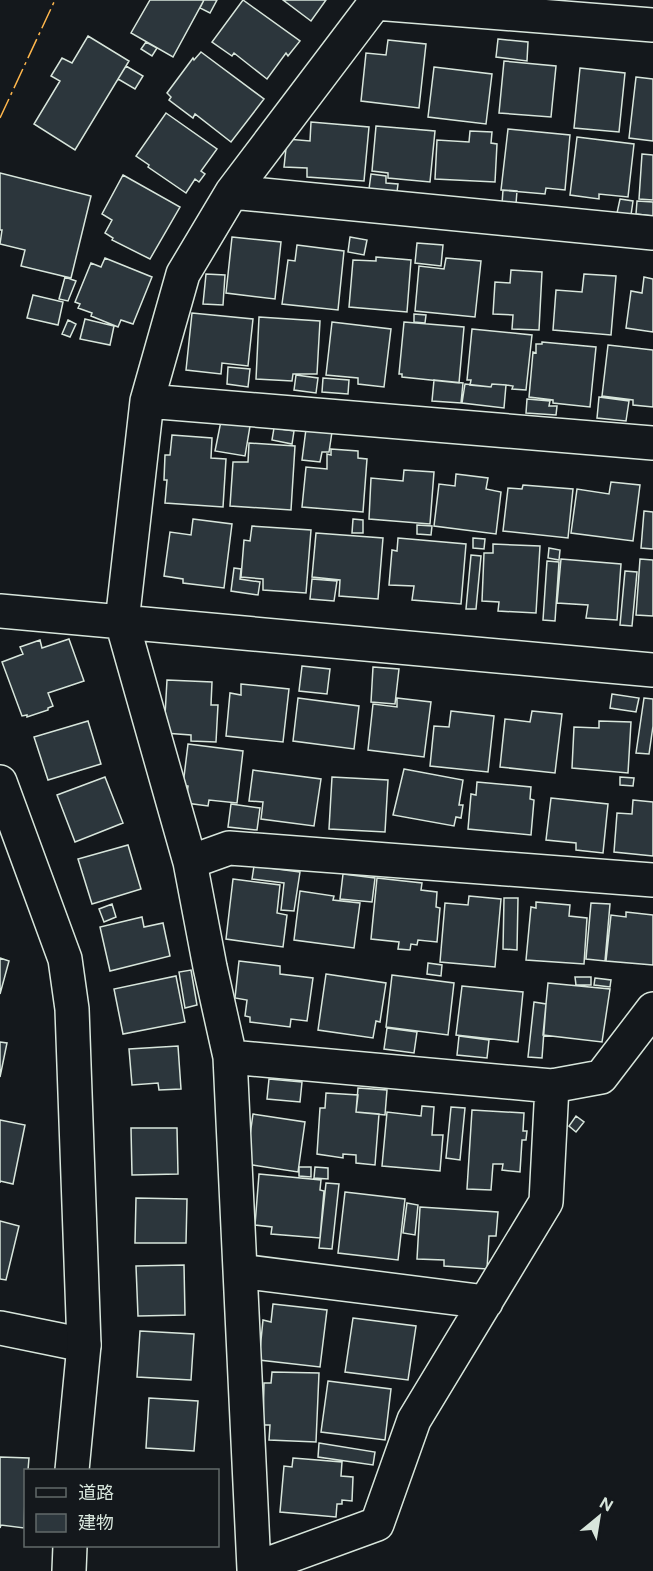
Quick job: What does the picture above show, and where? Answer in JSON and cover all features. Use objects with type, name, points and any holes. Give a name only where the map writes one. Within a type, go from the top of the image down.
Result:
[{"type":"street","points":[[552,1086],[546,1202],[414,1420],[377,1524],[254,1569],[230,1057],[190,862],[122,622],[147,401],[183,274],[232,192],[375,3],[653,26]]},
{"type":"street","points":[[232,192],[653,233]]},
{"type":"street","points":[[147,401],[653,443]]},
{"type":"street","points":[[0,610],[653,670]]},
{"type":"street","points":[[0,782],[65,958],[72,1009],[84,1345],[72,1469]]},
{"type":"street","points":[[190,862],[229,848],[653,880]]},
{"type":"street","points":[[230,1057],[552,1086],[601,1077],[653,1009]]},
{"type":"street","points":[[240,1271],[486,1302]]},
{"type":"street","points":[[0,1328],[84,1345]]},
{"type":"street","points":[[69,1571],[70,1547]]},
{"type":"building","points":[[150,0],[204,0],[173,57],[131,33]]},
{"type":"building","points":[[204,0],[217,0],[210,13],[200,8]]},
{"type":"building","points":[[243,0],[300,41],[288,56],[286,53],[267,79],[234,53],[232,56],[212,42]]},
{"type":"building","points":[[283,0],[326,0],[311,21]]},
{"type":"building","points":[[88,36],[129,61],[75,150],[34,124],[60,81],[51,76],[62,58],[72,63]]},
{"type":"building","points":[[498,39],[528,42],[527,61],[496,57]]},
{"type":"building","points":[[388,40],[426,44],[419,108],[361,101],[366,53],[386,55]]},
{"type":"building","points":[[146,42],[157,48],[152,56],[141,49]]},
{"type":"building","points":[[201,52],[264,99],[231,142],[195,114],[193,118],[169,100],[171,97],[167,93],[193,58],[194,60]]},
{"type":"building","points":[[504,61],[556,66],[551,117],[499,113]]},
{"type":"building","points":[[126,66],[143,76],[135,89],[118,79]]},
{"type":"building","points":[[434,67],[492,74],[486,124],[428,117]]},
{"type":"building","points":[[580,68],[625,73],[619,132],[574,128]]},
{"type":"building","points":[[636,77],[653,79],[653,141],[629,138]]},
{"type":"building","points":[[166,113],[217,149],[201,171],[205,174],[199,182],[195,179],[186,193],[136,156]]},
{"type":"building","points":[[311,122],[369,127],[364,181],[307,177],[307,168],[284,167],[287,139],[310,141]]},
{"type":"building","points":[[376,126],[435,131],[430,182],[388,178],[388,173],[372,171]]},
{"type":"building","points":[[508,129],[570,135],[565,190],[546,188],[545,194],[501,190]]},
{"type":"building","points":[[470,131],[492,132],[491,143],[497,144],[495,182],[435,179],[437,140],[469,142]]},
{"type":"building","points":[[577,137],[634,144],[628,197],[599,194],[599,199],[570,195]]},
{"type":"building","points":[[642,154],[653,155],[653,200],[639,199]]},
{"type":"building","points":[[0,173],[91,196],[71,278],[21,266],[25,250],[0,244],[2,230],[0,230]]},
{"type":"building","points":[[371,174],[386,176],[386,183],[398,184],[397,192],[369,189]]},
{"type":"building","points":[[123,175],[180,207],[150,259],[112,240],[113,238],[105,233],[112,220],[102,214]]},
{"type":"building","points":[[503,190],[517,191],[516,204],[502,204]]},
{"type":"building","points":[[620,199],[633,201],[631,215],[617,213]]},
{"type":"building","points":[[637,201],[653,202],[653,216],[636,214]]},
{"type":"building","points":[[232,237],[281,242],[275,299],[226,293]]},
{"type":"building","points":[[350,237],[367,240],[364,255],[348,252]]},
{"type":"building","points":[[417,243],[443,245],[441,266],[415,263]]},
{"type":"building","points":[[297,245],[344,251],[338,310],[282,304],[288,260],[295,261]]},
{"type":"building","points":[[376,257],[411,260],[407,312],[349,307],[353,260],[376,261]]},
{"type":"building","points":[[105,258],[152,277],[133,324],[121,320],[118,327],[91,316],[92,313],[78,308],[80,304],[75,302],[91,263],[101,267]]},
{"type":"building","points":[[446,258],[481,261],[475,317],[415,311],[419,266],[444,269]]},
{"type":"building","points":[[511,270],[542,272],[539,330],[512,329],[513,315],[493,314],[495,282],[510,283]]},
{"type":"building","points":[[206,274],[225,275],[223,305],[203,304]]},
{"type":"building","points":[[584,274],[616,276],[611,335],[553,330],[556,290],[582,292]]},
{"type":"building","points":[[65,277],[76,281],[68,301],[59,299]]},
{"type":"building","points":[[644,277],[653,279],[653,332],[626,328],[631,291],[642,293]]},
{"type":"building","points":[[33,295],[63,302],[58,325],[27,318]]},
{"type":"building","points":[[192,313],[253,319],[248,366],[222,363],[221,374],[186,370]]},
{"type":"building","points":[[414,314],[426,315],[425,323],[414,322]]},
{"type":"building","points":[[259,317],[320,321],[317,374],[293,374],[292,381],[256,379]]},
{"type":"building","points":[[85,319],[114,326],[110,345],[80,339]]},
{"type":"building","points":[[68,320],[76,324],[70,337],[62,334]]},
{"type":"building","points":[[332,322],[391,329],[384,387],[358,384],[358,378],[326,375]]},
{"type":"building","points":[[404,322],[464,327],[459,383],[402,377],[402,374],[399,374]]},
{"type":"building","points":[[472,329],[532,335],[526,390],[512,389],[513,386],[506,385],[492,384],[491,387],[470,385],[471,380],[467,380]]},
{"type":"building","points":[[542,342],[596,347],[590,407],[553,403],[553,400],[529,397],[533,352],[536,353],[536,344],[542,344]]},
{"type":"building","points":[[608,345],[653,350],[653,407],[633,405],[633,400],[602,396]]},
{"type":"building","points":[[228,367],[250,369],[248,387],[227,384]]},
{"type":"building","points":[[296,375],[318,378],[316,393],[294,390]]},
{"type":"building","points":[[323,378],[349,380],[348,394],[322,392]]},
{"type":"building","points":[[434,380],[463,383],[461,403],[432,401]]},
{"type":"building","points":[[465,384],[491,387],[492,384],[506,385],[504,408],[462,403]]},
{"type":"building","points":[[599,397],[629,401],[626,421],[597,418]]},
{"type":"building","points":[[527,399],[550,401],[549,406],[557,406],[556,415],[526,413]]},
{"type":"building","points":[[221,421],[250,426],[245,456],[215,451]]},
{"type":"building","points":[[274,428],[294,431],[292,444],[272,440]]},
{"type":"building","points":[[306,429],[332,432],[329,452],[322,452],[320,462],[302,460]]},
{"type":"building","points":[[172,435],[212,438],[211,458],[226,459],[223,507],[165,503],[167,480],[164,480],[165,455],[170,455]]},
{"type":"building","points":[[249,443],[295,446],[291,510],[230,506],[233,462],[248,462]]},
{"type":"building","points":[[331,449],[358,451],[358,458],[367,459],[363,512],[302,507],[306,467],[327,469],[327,454],[331,455]]},
{"type":"building","points":[[404,470],[434,472],[430,524],[369,519],[371,478],[403,481]]},
{"type":"building","points":[[456,474],[488,478],[486,489],[501,492],[496,534],[434,526],[439,484],[455,486]]},
{"type":"building","points":[[611,482],[640,485],[633,541],[571,533],[577,489],[609,494]]},
{"type":"building","points":[[523,485],[573,489],[568,538],[503,531],[508,488],[522,489]]},
{"type":"building","points":[[644,511],[653,512],[653,549],[641,548]]},
{"type":"building","points":[[193,519],[232,524],[224,588],[183,583],[183,579],[164,576],[170,532],[191,535]]},
{"type":"building","points":[[353,519],[363,520],[363,533],[352,533]]},
{"type":"building","points":[[417,525],[432,526],[431,535],[417,534]]},
{"type":"building","points":[[252,526],[311,530],[306,593],[263,590],[263,579],[241,577],[244,540],[250,541]]},
{"type":"building","points":[[316,533],[383,538],[378,599],[339,596],[340,580],[312,577]]},
{"type":"building","points":[[398,538],[466,544],[461,604],[412,600],[414,586],[389,585],[392,550],[397,551]]},
{"type":"building","points":[[473,538],[485,539],[484,549],[473,548]]},
{"type":"building","points":[[493,544],[540,546],[536,613],[498,611],[499,602],[482,601],[484,553],[493,553]]},
{"type":"building","points":[[549,548],[560,550],[559,560],[548,558]]},
{"type":"building","points":[[471,555],[481,556],[476,609],[466,609]]},
{"type":"building","points":[[561,559],[621,564],[617,620],[586,618],[588,605],[557,603]]},
{"type":"building","points":[[640,559],[653,560],[653,616],[636,615]]},
{"type":"building","points":[[547,561],[559,562],[555,621],[543,620]]},
{"type":"building","points":[[234,568],[241,569],[240,579],[260,582],[258,595],[231,591]]},
{"type":"building","points":[[625,571],[637,572],[632,626],[620,625]]},
{"type":"building","points":[[312,579],[337,581],[334,601],[310,599]]},
{"type":"building","points":[[69,639],[84,681],[48,693],[53,706],[48,710],[27,717],[27,715],[22,716],[2,662],[23,654],[20,647],[40,640],[42,648]]},
{"type":"building","points":[[302,666],[330,669],[327,694],[299,691]]},
{"type":"building","points":[[373,667],[399,669],[395,704],[371,702]]},
{"type":"building","points":[[167,680],[212,682],[211,705],[218,705],[216,742],[191,741],[191,735],[164,733]]},
{"type":"building","points":[[241,684],[289,689],[283,742],[226,736],[230,693],[241,695]]},
{"type":"building","points":[[612,694],[639,698],[636,712],[610,708]]},
{"type":"building","points":[[298,698],[359,706],[354,749],[293,741]]},
{"type":"building","points":[[397,698],[431,702],[424,757],[368,750],[373,704],[397,707]]},
{"type":"building","points":[[644,698],[653,699],[653,726],[649,754],[636,753]]},
{"type":"building","points":[[451,711],[494,716],[488,772],[430,766],[434,726],[449,727]]},
{"type":"building","points":[[532,711],[562,714],[555,773],[500,767],[505,719],[530,722]]},
{"type":"building","points":[[88,721],[101,764],[48,780],[34,737]]},
{"type":"building","points":[[599,721],[631,722],[628,773],[572,768],[574,727],[599,728]]},
{"type":"building","points":[[188,744],[243,751],[237,803],[209,800],[208,806],[186,803],[188,786],[183,785]]},
{"type":"building","points":[[404,769],[463,780],[459,805],[463,805],[461,818],[456,817],[454,826],[393,815]]},
{"type":"building","points":[[253,770],[321,779],[314,826],[261,819],[263,802],[249,801]]},
{"type":"building","points":[[105,777],[123,823],[75,842],[57,795]]},
{"type":"building","points":[[332,777],[388,780],[385,832],[329,829]]},
{"type":"building","points":[[620,777],[634,778],[633,786],[620,785]]},
{"type":"building","points":[[477,782],[531,787],[530,799],[534,800],[531,835],[468,829],[471,794],[476,795]]},
{"type":"building","points":[[551,798],[608,804],[603,853],[576,850],[576,843],[546,840]]},
{"type":"building","points":[[633,800],[653,802],[653,856],[614,852],[617,813],[632,814]]},
{"type":"building","points":[[231,804],[260,808],[257,830],[228,827]]},
{"type":"building","points":[[128,845],[141,889],[92,904],[78,859]]},
{"type":"building","points":[[254,866],[300,872],[294,911],[281,910],[284,883],[252,879]]},
{"type":"building","points":[[343,874],[375,878],[372,902],[340,899]]},
{"type":"building","points":[[377,878],[422,883],[421,890],[437,892],[436,907],[440,908],[437,942],[418,940],[417,945],[411,944],[410,950],[398,949],[399,942],[371,939]]},
{"type":"building","points":[[233,879],[280,885],[277,913],[287,915],[283,947],[226,939]]},
{"type":"building","points":[[300,891],[334,896],[333,900],[360,903],[354,948],[294,940]]},
{"type":"building","points":[[469,896],[501,899],[495,967],[440,962],[445,903],[468,905]]},
{"type":"building","points":[[504,898],[518,898],[517,950],[503,949]]},
{"type":"building","points":[[536,902],[570,905],[569,916],[587,918],[584,964],[526,960],[531,907],[536,908]]},
{"type":"building","points":[[591,903],[610,904],[605,961],[586,959]]},
{"type":"building","points":[[112,904],[116,917],[104,922],[99,909]]},
{"type":"building","points":[[626,912],[653,915],[653,965],[606,961],[611,915],[626,917]]},
{"type":"building","points":[[142,917],[144,927],[163,923],[170,956],[110,971],[100,927]]},
{"type":"building","points":[[0,958],[9,961],[0,994]]},
{"type":"building","points":[[239,961],[280,966],[280,974],[313,978],[307,1021],[291,1019],[290,1027],[250,1022],[250,1017],[245,1016],[247,1000],[235,998]]},
{"type":"building","points":[[428,963],[442,965],[441,976],[427,974]]},
{"type":"building","points":[[191,970],[197,1005],[185,1008],[179,972]]},
{"type":"building","points":[[326,974],[386,983],[380,1022],[376,1021],[373,1038],[318,1030]]},
{"type":"building","points":[[392,975],[454,983],[448,1035],[386,1027]]},
{"type":"building","points":[[176,976],[185,1022],[123,1034],[114,989]]},
{"type":"building","points":[[575,977],[591,977],[591,985],[576,985]]},
{"type":"building","points":[[595,978],[611,980],[610,987],[594,985]]},
{"type":"building","points":[[548,983],[610,989],[602,1042],[543,1035]]},
{"type":"building","points":[[462,986],[523,992],[518,1042],[456,1035]]},
{"type":"building","points":[[534,1002],[546,1004],[542,1058],[528,1057]]},
{"type":"building","points":[[387,1028],[417,1032],[414,1053],[384,1049]]},
{"type":"building","points":[[459,1036],[489,1040],[487,1058],[457,1055]]},
{"type":"building","points":[[0,1042],[7,1043],[0,1077]]},
{"type":"building","points":[[178,1046],[181,1089],[159,1090],[158,1083],[132,1085],[129,1049]]},
{"type":"building","points":[[269,1079],[302,1082],[300,1102],[267,1099]]},
{"type":"building","points":[[358,1088],[387,1090],[385,1115],[356,1112]]},
{"type":"building","points":[[326,1093],[358,1095],[356,1112],[379,1114],[375,1165],[356,1163],[356,1155],[343,1154],[343,1158],[317,1154],[320,1108],[325,1108]]},
{"type":"building","points":[[422,1106],[434,1107],[432,1135],[443,1135],[440,1171],[382,1166],[387,1112],[421,1116]]},
{"type":"building","points":[[451,1107],[465,1108],[460,1160],[446,1158]]},
{"type":"building","points":[[472,1110],[524,1113],[523,1131],[527,1131],[526,1140],[522,1140],[520,1172],[502,1170],[503,1164],[493,1164],[491,1190],[467,1189]]},
{"type":"building","points":[[253,1114],[305,1122],[298,1172],[246,1164]]},
{"type":"building","points":[[576,1116],[584,1122],[576,1132],[569,1126]]},
{"type":"building","points":[[0,1120],[25,1125],[13,1184],[0,1181]]},
{"type":"building","points":[[131,1128],[177,1128],[178,1174],[132,1175]]},
{"type":"building","points":[[299,1167],[311,1167],[311,1177],[299,1176]]},
{"type":"building","points":[[315,1167],[328,1168],[328,1179],[314,1178]]},
{"type":"building","points":[[259,1174],[321,1180],[320,1190],[324,1191],[320,1238],[271,1234],[272,1227],[255,1225]]},
{"type":"building","points":[[326,1183],[339,1184],[332,1249],[319,1248]]},
{"type":"building","points":[[345,1192],[405,1199],[398,1260],[338,1253]]},
{"type":"building","points":[[136,1198],[187,1199],[186,1243],[135,1243]]},
{"type":"building","points":[[407,1203],[418,1205],[415,1235],[403,1233]]},
{"type":"building","points":[[420,1207],[498,1212],[496,1236],[489,1236],[487,1269],[444,1266],[444,1260],[417,1259]]},
{"type":"building","points":[[0,1221],[19,1226],[6,1280],[0,1279]]},
{"type":"building","points":[[184,1265],[185,1315],[138,1316],[136,1266]]},
{"type":"building","points":[[273,1304],[327,1310],[320,1367],[259,1360],[263,1320],[271,1322]]},
{"type":"building","points":[[353,1318],[416,1326],[408,1380],[345,1372]]},
{"type":"building","points":[[140,1331],[194,1334],[191,1380],[137,1377]]},
{"type":"building","points":[[272,1372],[319,1373],[316,1442],[269,1440],[270,1425],[263,1425],[264,1383],[271,1383]]},
{"type":"building","points":[[328,1381],[391,1389],[385,1440],[321,1432]]},
{"type":"building","points":[[149,1398],[198,1401],[194,1451],[146,1448]]},
{"type":"building","points":[[319,1443],[375,1452],[373,1465],[318,1457]]},
{"type":"building","points":[[0,1457],[29,1458],[28,1469],[24,1469],[24,1528],[1,1525],[0,1528]]},
{"type":"building","points":[[293,1458],[342,1462],[341,1476],[353,1477],[352,1501],[342,1500],[342,1504],[337,1504],[336,1517],[280,1512],[284,1466],[292,1467]]},
{"type":"power","points":[[0,118],[55,0]]}]
